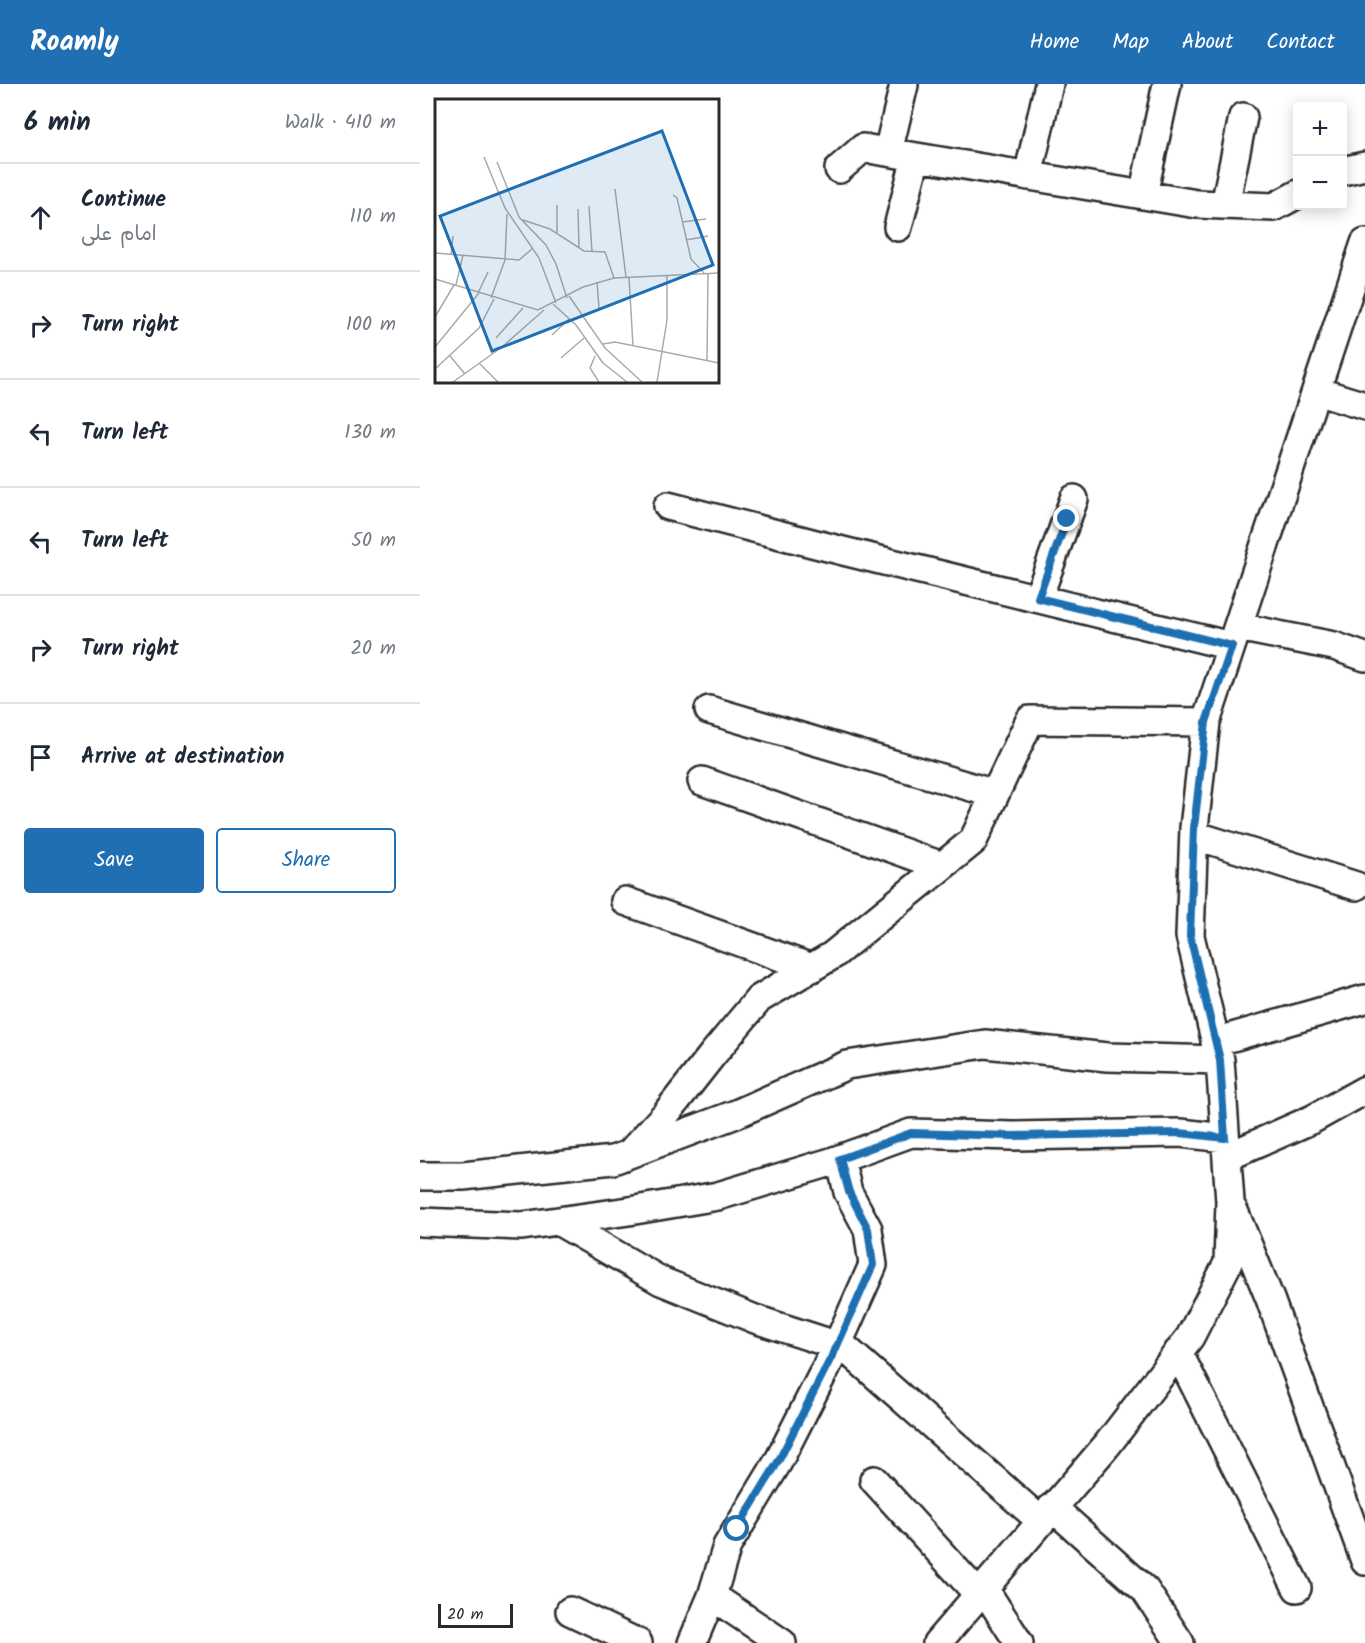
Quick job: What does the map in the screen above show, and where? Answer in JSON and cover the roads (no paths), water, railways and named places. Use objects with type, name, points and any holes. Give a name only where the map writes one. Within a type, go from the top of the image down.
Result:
[{"type":"street","points":[[1028,176],[1049,84]]},
{"type":"street","points":[[1143,195],[1167,84]]},
{"type":"street","points":[[888,152],[904,85]]},
{"type":"street","points":[[1225,205],[1243,117]]},
{"type":"street","points":[[839,170],[863,148],[1197,204],[1274,207],[1293,197]]},
{"type":"street","points":[[898,228],[916,157]]},
{"type":"street","points":[[1347,170],[1365,166]]},
{"type":"street","points":[[937,1643],[980,1590],[1107,1445],[1190,1336],[1228,1263],[1230,1202],[1217,1051],[1190,936],[1194,835],[1206,722],[1365,243]]},
{"type":"street","points":[[1316,391],[1365,406]]},
{"type":"street","points":[[1038,598],[1074,499]]},
{"type":"street","points":[[668,506],[1038,598],[1235,636],[1334,646],[1365,657]]},
{"type":"street","points":[[709,710],[995,794]]},
{"type":"street","points":[[628,1155],[665,1115],[712,1054],[759,999],[833,955],[973,841],[1030,720],[1206,722]]},
{"type":"street","points":[[702,781],[942,866]]},
{"type":"street","points":[[1194,835],[1356,886]]},
{"type":"street","points":[[626,901],[812,968]]},
{"type":"street","points":[[420,1176],[463,1176],[613,1160],[736,1114],[847,1065],[985,1044],[1107,1057],[1217,1051],[1365,999]]},
{"type":"street","points":[[420,1222],[522,1226],[718,1196],[840,1159],[911,1133],[1013,1136],[1180,1133],[1226,1148],[1362,1101]]},
{"type":"street","points":[[692,1643],[712,1596],[727,1546],[778,1462],[837,1346],[873,1265],[868,1229],[849,1192],[840,1159]]},
{"type":"street","points":[[1230,1202],[1270,1299],[1365,1561]]},
{"type":"street","points":[[558,1221],[661,1281],[755,1319],[845,1348],[1046,1514],[1145,1590],[1180,1643]]},
{"type":"street","points":[[1178,1352],[1297,1588]]},
{"type":"street","points":[[874,1480],[980,1590],[1019,1643]]},
{"type":"street","points":[[712,1596],[782,1643]]},
{"type":"street","points":[[570,1611],[638,1643]]}]
